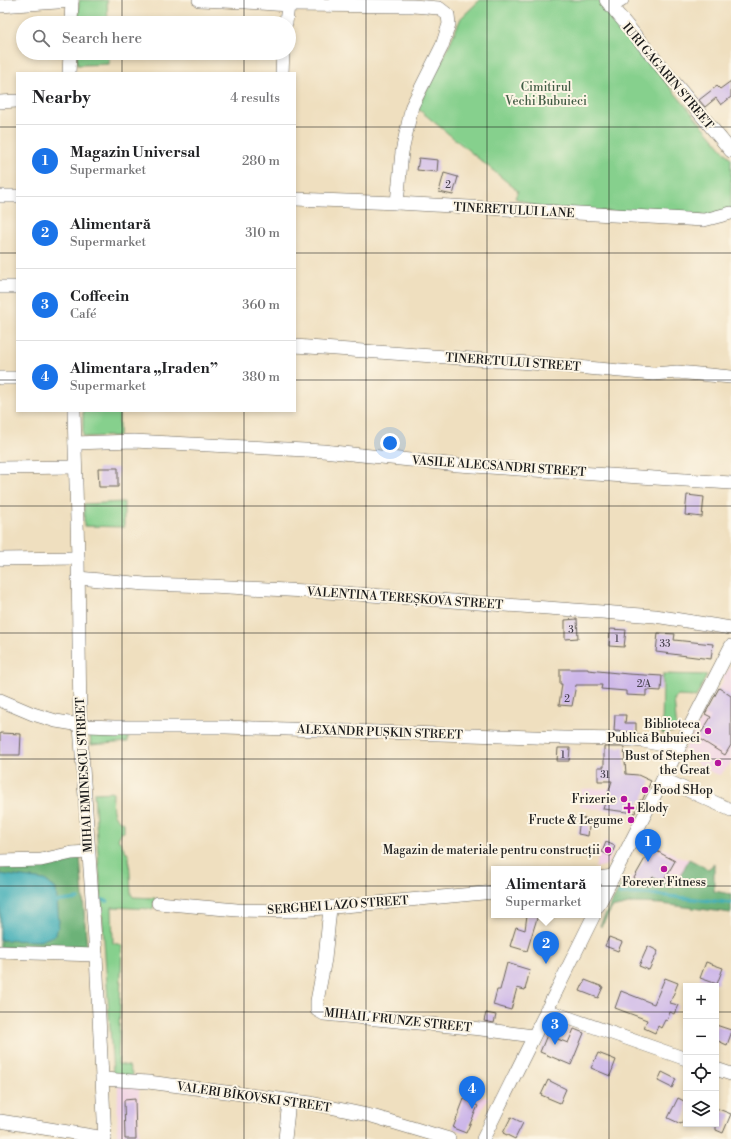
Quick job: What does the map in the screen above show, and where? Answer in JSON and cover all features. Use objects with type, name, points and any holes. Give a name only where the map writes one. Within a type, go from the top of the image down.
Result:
[{"type":"street","points":[[199,0],[246,1],[288,5],[413,6],[439,8],[448,15],[450,24],[442,46],[412,106],[402,152],[397,203]]},
{"type":"street","points":[[608,4],[622,0]]},
{"type":"street","points":[[0,6],[72,1],[71,16]]},
{"type":"street","name":"IURI GAGARIN STREET","points":[[608,4],[731,151]]},
{"type":"street","points":[[287,16],[288,5]]},
{"type":"street","points":[[69,72],[70,60]]},
{"type":"street","points":[[282,72],[283,60]]},
{"type":"street","points":[[0,102],[16,102]]},
{"type":"street","points":[[0,196],[16,196]]},
{"type":"street","name":"TINERETULUI LANE","points":[[296,200],[397,203],[704,220],[731,213]]},
{"type":"street","points":[[0,287],[16,287]]},
{"type":"street","name":"TINERETULUI STREET","points":[[296,346],[544,364],[653,374],[677,372],[731,377]]},
{"type":"street","points":[[0,378],[16,378]]},
{"type":"street","name":"MIHAI EMINESCU STREET","points":[[74,412],[80,725],[96,955],[105,1138]]},
{"type":"street","name":"VASILE ALECSANDRI STREET","points":[[75,443],[134,441],[323,451],[458,465],[731,483]]},
{"type":"street","points":[[0,468],[75,467]]},
{"type":"street","points":[[0,559],[78,558]]},
{"type":"street","name":"VALENTINA TEREȘKOVA STREET","points":[[78,578],[144,584],[343,593],[655,616],[731,628]]},
{"type":"street","points":[[601,900],[731,646]]},
{"type":"street","name":"ALEXANDR PUȘKIN STREET","points":[[0,700],[33,714],[80,725],[115,727],[226,727],[622,739],[658,743],[679,748]]},
{"type":"street","points":[[663,779],[731,810]]},
{"type":"street","points":[[0,861],[41,860],[72,853],[88,852]]},
{"type":"street","points":[[601,878],[613,876]]},
{"type":"street","name":"SERGHEI LAZO STREET","points":[[158,903],[237,910],[291,911],[491,892]]},
{"type":"street","name":"MIHAIL FRUNZE STREET","points":[[330,908],[325,959],[317,1001],[318,1010],[324,1014],[481,1029],[533,1036]]},
{"type":"street","points":[[483,1139],[592,918]]},
{"type":"street","points":[[0,952],[96,955]]},
{"type":"street","points":[[546,1010],[683,1058]]},
{"type":"street","points":[[719,1070],[731,1074]]},
{"type":"street","name":"VALERI BÎKOVSKI STREET","points":[[103,1079],[148,1082],[311,1103],[365,1114],[449,1139]]},
{"type":"street","points":[[285,1139],[289,1101]]},
{"type":"street","points":[[0,1121],[105,1138]]},
{"type":"shaded area","points":[[730,667],[731,763],[720,775],[713,773],[682,754],[723,681],[722,679]]},
{"type":"shaded area","points":[[614,788],[640,800],[635,813],[580,807],[582,789]]},
{"type":"shaded area","points":[[604,841],[615,846],[607,865],[596,866]]},
{"type":"shaded area","points":[[654,843],[681,858],[689,859],[674,888],[653,877],[647,888],[621,885],[639,872],[639,869]]},
{"type":"shaded area","points":[[552,1023],[584,1033],[571,1065],[540,1052]]},
{"type":"shaded area","points":[[118,1085],[139,1086],[139,1139],[117,1139]]},
{"type":"shaded area","points":[[465,1092],[488,1098],[477,1119],[458,1110]]},
{"type":"green space","points":[[79,0],[107,0],[108,16],[78,16]]},
{"type":"green space","name":"Cimitirul Vechi Bubuieci","points":[[480,0],[601,0],[628,38],[731,159],[731,209],[709,216],[539,208],[515,198],[518,191],[417,108],[443,59],[461,18]]},
{"type":"green space","points":[[77,60],[109,60],[109,64],[77,65]]},
{"type":"green space","points":[[83,412],[119,412],[119,436],[83,437]]},
{"type":"green space","points":[[124,502],[124,527],[84,526],[84,504]]},
{"type":"green space","points":[[663,674],[707,675],[696,697],[678,696],[674,699],[677,731],[662,734]]},
{"type":"green space","points":[[128,732],[128,742],[91,745],[90,735]]},
{"type":"green space","points":[[113,792],[114,814],[124,823],[124,832],[121,833],[118,839],[129,856],[131,894],[133,897],[155,898],[153,909],[112,907],[113,943],[122,945],[118,1064],[129,1066],[133,1077],[113,1073],[94,793]]},
{"type":"green space","points":[[80,857],[87,950],[0,948],[0,865]]},
{"type":"green space","points":[[689,859],[708,869],[714,864],[714,891],[731,894],[731,913],[662,904],[633,903],[612,908],[601,927],[600,925],[621,885],[647,888],[653,877],[674,888]]},
{"type":"water","points":[[0,874],[45,880],[56,889],[59,922],[56,935],[40,941],[0,940]]},
{"type":"building","points":[[731,81],[731,97],[721,105],[716,98],[705,107],[699,100],[717,86],[720,89]]},
{"type":"building","points":[[419,158],[438,160],[437,172],[417,170]]},
{"type":"building","points":[[444,173],[458,177],[453,195],[439,192]]},
{"type":"building","points":[[98,468],[118,468],[118,487],[99,487]]},
{"type":"building","points":[[687,495],[704,497],[702,517],[685,515]]},
{"type":"building","points":[[577,619],[578,638],[565,639],[565,620]]},
{"type":"building","points":[[610,629],[626,630],[624,647],[609,646]]},
{"type":"building","points":[[658,633],[675,634],[674,640],[713,644],[711,659],[656,652]]},
{"type":"building","points":[[560,669],[588,669],[628,674],[662,676],[661,691],[646,690],[646,696],[626,695],[626,691],[601,689],[602,685],[576,685],[572,706],[559,705],[562,684],[560,684]]},
{"type":"building","points":[[719,688],[731,696],[731,745],[725,755],[698,738],[711,717],[705,714]]},
{"type":"building","points":[[615,715],[626,715],[625,723],[636,723],[636,732],[614,731]]},
{"type":"building","points":[[0,733],[21,734],[20,755],[0,755]]},
{"type":"building","points":[[604,747],[624,747],[626,774],[638,775],[651,781],[642,801],[640,800],[635,813],[603,809],[612,781],[598,781],[598,767],[604,767]]},
{"type":"building","points":[[558,748],[570,748],[569,761],[557,761]]},
{"type":"building","points":[[580,818],[590,819],[588,836],[578,834]]},
{"type":"building","points":[[606,842],[615,846],[611,856],[602,852]]},
{"type":"building","points":[[651,848],[675,861],[663,882],[653,877],[648,886],[634,878]]},
{"type":"building","points":[[527,918],[537,918],[527,951],[510,946],[516,927],[525,930]]},
{"type":"building","points":[[609,937],[622,942],[618,951],[605,946]]},
{"type":"building","points":[[648,946],[658,951],[649,970],[639,966]]},
{"type":"building","points":[[706,962],[723,968],[717,983],[700,978]]},
{"type":"building","points":[[507,963],[530,970],[525,990],[517,988],[511,1010],[493,1005],[497,990],[500,990]]},
{"type":"building","points":[[665,978],[678,983],[670,1003],[678,1005],[674,1014],[670,1012],[667,1021],[665,1020],[661,1028],[658,1026],[655,1033],[644,1028],[647,1020],[615,1008],[621,991],[654,1004]]},
{"type":"building","points":[[585,980],[603,987],[598,998],[580,991]]},
{"type":"building","points":[[486,1013],[496,1015],[494,1023],[484,1021]]},
{"type":"building","points":[[719,1026],[731,1030],[727,1045],[719,1041]]},
{"type":"building","points":[[574,1029],[584,1033],[571,1065],[540,1052],[547,1035],[568,1043]]},
{"type":"building","points":[[598,1053],[616,1060],[610,1076],[591,1068]]},
{"type":"building","points":[[662,1072],[676,1079],[672,1088],[658,1081]]},
{"type":"building","points":[[548,1080],[566,1089],[560,1103],[541,1095]]},
{"type":"building","points":[[678,1098],[683,1100],[683,1120],[681,1124],[668,1118]]},
{"type":"building","points":[[135,1099],[136,1139],[125,1139],[124,1100]]},
{"type":"building","points":[[464,1099],[478,1106],[466,1133],[453,1128]]},
{"type":"building","points":[[719,1109],[731,1114],[723,1133],[716,1130],[716,1127],[719,1127]]},
{"type":"building","points":[[511,1117],[523,1123],[515,1139],[503,1133]]},
{"type":"waterway","points":[[619,894],[649,894],[731,903]]},
{"type":"waterway","points":[[54,902],[78,899]]},
{"type":"waterway","points":[[102,900],[107,901]]},
{"type":"place","name":"Biblioteca Publică Bubuieci","points":[[708,731]]},
{"type":"place","name":"Bust of Stephen the Great","points":[[718,763]]},
{"type":"place","name":"Food SHop","points":[[645,790]]},
{"type":"place","name":"Frizerie","points":[[624,799]]},
{"type":"place","name":"Elody","points":[[629,808]]},
{"type":"place","name":"Fructe & Legume","points":[[631,820]]},
{"type":"place","name":"Magazin de materiale pentru construcții","points":[[608,850]]},
{"type":"place","name":"Magazin Universal","points":[[648,862]]},
{"type":"place","name":"Forever Fitness","points":[[664,869]]},
{"type":"place","name":"Alimentară","points":[[546,964]]},
{"type":"place","name":"Coffeein","points":[[555,1045]]},
{"type":"place","name":"Alimentara „Iraden”","points":[[472,1109]]}]
